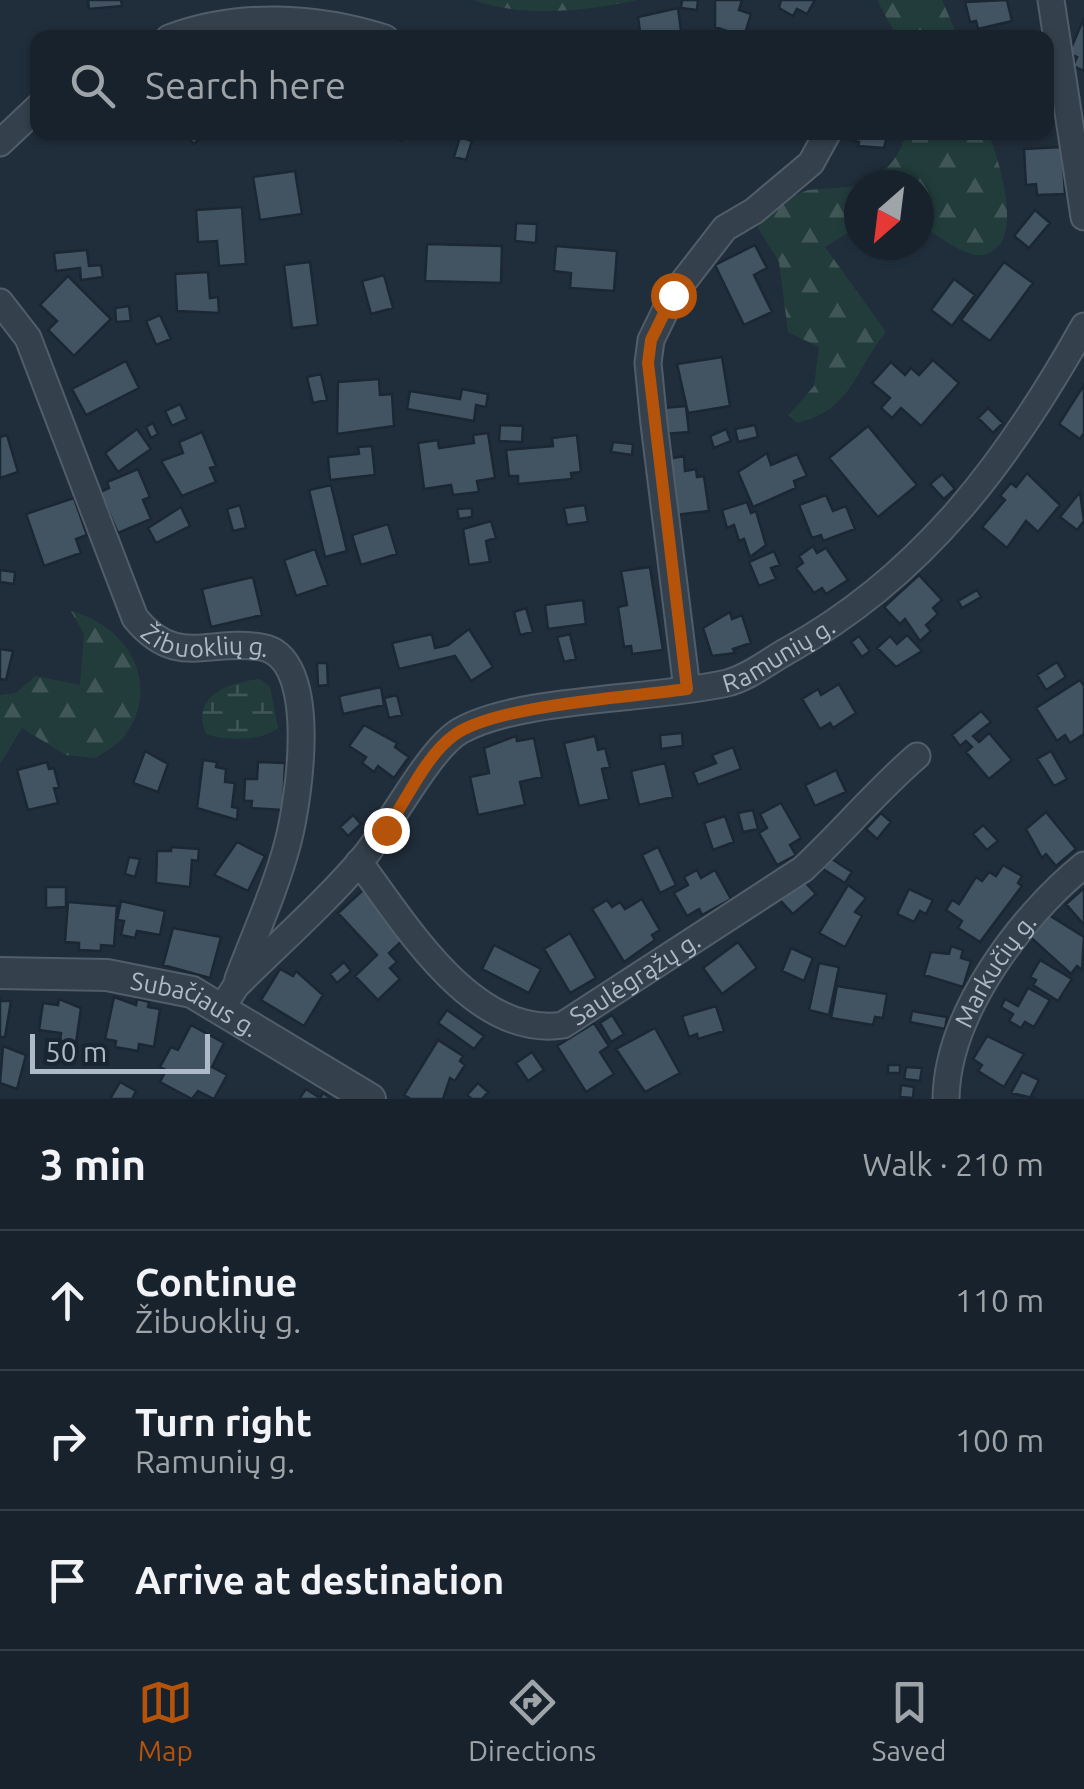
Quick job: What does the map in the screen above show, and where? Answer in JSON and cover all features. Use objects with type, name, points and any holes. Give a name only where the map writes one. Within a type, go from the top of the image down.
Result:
[{"type":"street","points":[[1051,0],[1084,217]]},
{"type":"street","points":[[202,30],[234,22],[287,20],[360,30]]},
{"type":"street","points":[[0,143],[30,115]]},
{"type":"street","points":[[687,689],[654,424],[648,363],[651,340],[673,295],[725,228],[754,211],[811,163],[824,140]]},
{"type":"street","name":"Žibuoklių g.","points":[[0,302],[28,338],[135,618],[151,638],[178,650],[260,646],[280,652],[301,696],[289,840],[229,997]]},
{"type":"street","name":"Ramunių g.","points":[[229,997],[360,862],[456,734],[527,712],[732,682],[815,636],[944,530],[993,473],[1034,414],[1084,326]]},
{"type":"street","name":"Saulėgrąžų g.","points":[[360,862],[454,983],[523,1023],[563,1025],[803,869],[870,797],[917,756]]},
{"type":"street","name":"Markučių g.","points":[[946,1099],[950,1054],[1013,937],[1031,912],[1084,865]]},
{"type":"street","name":"Subačiaus g.","points":[[0,973],[142,978],[192,992],[229,997],[370,1099]]},
{"type":"green space","points":[[473,0],[637,0],[534,11]]},
{"type":"green space","points":[[877,0],[942,0],[955,30],[893,30]]},
{"type":"green space","points":[[904,140],[990,140],[1006,200],[1004,236],[997,248],[975,255],[934,234],[934,170],[883,170]]},
{"type":"green space","points":[[844,187],[844,235],[825,247],[886,332],[841,399],[816,417],[797,423],[789,415],[814,386],[819,347],[788,332],[779,262],[758,228],[769,206],[808,190]]},
{"type":"green space","points":[[71,611],[109,630],[134,661],[140,699],[134,719],[119,742],[96,758],[66,755],[22,728],[0,764],[0,695],[16,693],[35,676],[80,685],[84,634]]},
{"type":"green space","points":[[260,679],[270,687],[278,728],[243,738],[206,734],[202,721],[207,701],[224,688]]},
{"type":"building","points":[[88,0],[121,0],[122,6],[89,9]]},
{"type":"building","points":[[682,0],[698,0],[697,10],[681,8]]},
{"type":"building","points":[[715,0],[742,0],[739,10],[751,14],[746,30],[715,27]]},
{"type":"building","points":[[781,0],[815,0],[807,14],[797,9],[793,16],[779,8]]},
{"type":"building","points":[[1007,0],[1012,21],[978,29],[976,21],[970,22],[965,2]]},
{"type":"building","points":[[678,8],[681,30],[640,30],[638,17]]},
{"type":"building","points":[[1084,18],[1084,71],[1073,66],[1077,57],[1069,53]]},
{"type":"building","points":[[459,140],[472,141],[466,160],[454,157]]},
{"type":"building","points":[[850,140],[886,140],[884,148],[858,146],[859,142]]},
{"type":"building","points":[[1062,147],[1065,194],[1037,195],[1036,184],[1026,185],[1024,149]]},
{"type":"building","points":[[295,171],[302,214],[260,220],[253,177]]},
{"type":"building","points":[[242,207],[246,264],[219,266],[217,241],[198,242],[196,210]]},
{"type":"building","points":[[1035,210],[1050,223],[1029,248],[1014,236]]},
{"type":"building","points":[[516,223],[537,224],[536,243],[515,241]]},
{"type":"building","points":[[427,244],[502,246],[501,283],[425,281]]},
{"type":"building","points":[[755,245],[767,268],[754,275],[772,312],[744,325],[715,265]]},
{"type":"building","points":[[556,246],[617,251],[614,291],[570,288],[571,273],[554,271]]},
{"type":"building","points":[[87,250],[89,266],[101,265],[103,277],[81,280],[80,268],[56,271],[54,253]]},
{"type":"building","points":[[310,262],[318,325],[292,328],[284,265]]},
{"type":"building","points":[[1004,262],[1033,283],[990,341],[961,320]]},
{"type":"building","points":[[208,272],[210,298],[218,297],[219,313],[177,311],[175,274]]},
{"type":"building","points":[[384,275],[393,308],[371,314],[362,281]]},
{"type":"building","points":[[68,276],[111,319],[74,356],[48,330],[57,321],[40,305]]},
{"type":"building","points":[[954,279],[975,295],[952,326],[931,310]]},
{"type":"building","points":[[129,306],[131,321],[116,322],[115,308]]},
{"type":"building","points":[[160,315],[171,339],[156,345],[146,321]]},
{"type":"building","points":[[722,357],[730,406],[688,413],[677,364]]},
{"type":"building","points":[[933,360],[959,383],[921,426],[901,408],[892,418],[881,408],[890,398],[872,383],[891,362],[905,375],[911,368],[919,375]]},
{"type":"building","points":[[126,361],[139,388],[86,415],[72,389]]},
{"type":"building","points":[[321,374],[327,400],[313,403],[307,377]]},
{"type":"building","points":[[379,379],[380,395],[392,394],[394,426],[337,434],[338,382]]},
{"type":"building","points":[[1084,385],[1084,433],[1080,439],[1059,424]]},
{"type":"building","points":[[462,389],[488,394],[486,407],[476,405],[474,421],[407,409],[410,391],[460,399]]},
{"type":"building","points":[[180,404],[187,419],[172,426],[165,411]]},
{"type":"building","points":[[686,406],[689,432],[665,434],[663,408]]},
{"type":"building","points":[[988,408],[1003,423],[993,433],[978,418]]},
{"type":"building","points":[[153,423],[158,434],[151,438],[146,427]]},
{"type":"building","points":[[500,425],[523,426],[522,442],[499,441]]},
{"type":"building","points":[[755,425],[758,437],[738,442],[735,429]]},
{"type":"building","points":[[868,426],[917,485],[878,517],[829,458]]},
{"type":"building","points":[[137,429],[151,449],[118,472],[105,453]]},
{"type":"building","points":[[726,429],[731,441],[714,448],[710,436]]},
{"type":"building","points":[[202,432],[216,466],[210,468],[216,482],[182,496],[161,461],[183,453],[179,442]]},
{"type":"building","points":[[488,433],[495,478],[477,481],[479,492],[453,495],[451,485],[424,489],[418,443],[438,440],[439,448],[474,443],[473,435]]},
{"type":"building","points":[[7,435],[18,472],[0,478],[0,437]]},
{"type":"building","points":[[577,435],[581,472],[571,473],[572,479],[518,484],[518,476],[509,476],[506,450],[553,446],[552,438]]},
{"type":"building","points":[[613,442],[633,444],[632,455],[611,452]]},
{"type":"building","points":[[372,446],[375,475],[330,480],[328,457],[359,454],[358,447]]},
{"type":"building","points":[[767,453],[771,465],[797,454],[807,476],[794,481],[796,488],[753,507],[738,472]]},
{"type":"building","points":[[684,456],[685,471],[696,469],[697,477],[704,476],[709,511],[675,515],[668,459]]},
{"type":"building","points":[[138,469],[150,497],[143,500],[151,519],[118,533],[100,492],[109,488],[107,482]]},
{"type":"building","points":[[1027,473],[1060,505],[1038,532],[1026,521],[1007,548],[982,527],[1005,500],[1000,496],[1011,483],[1016,487]]},
{"type":"building","points":[[942,474],[955,489],[944,499],[930,484]]},
{"type":"building","points":[[331,485],[347,551],[325,557],[309,490]]},
{"type":"building","points":[[1080,492],[1084,521],[1077,530],[1060,517]]},
{"type":"building","points":[[826,495],[833,511],[846,506],[855,529],[823,541],[821,535],[812,538],[799,505]]},
{"type":"building","points":[[74,498],[87,535],[76,539],[81,553],[44,566],[26,514]]},
{"type":"building","points":[[747,502],[751,513],[756,511],[766,545],[750,557],[734,525],[727,528],[722,510]]},
{"type":"building","points":[[240,505],[246,528],[233,531],[227,509]]},
{"type":"building","points":[[585,505],[588,522],[567,525],[564,508]]},
{"type":"building","points":[[181,507],[190,526],[156,543],[148,528]]},
{"type":"building","points":[[472,508],[472,517],[459,519],[457,509]]},
{"type":"building","points":[[491,521],[496,538],[486,541],[490,562],[469,565],[463,529]]},
{"type":"building","points":[[388,524],[397,554],[361,565],[352,535]]},
{"type":"building","points":[[813,546],[817,553],[826,548],[848,580],[826,594],[822,588],[814,593],[796,568],[803,563],[799,556]]},
{"type":"building","points":[[315,549],[328,585],[296,596],[284,560]]},
{"type":"building","points":[[774,551],[780,565],[771,568],[776,579],[759,586],[749,562]]},
{"type":"building","points":[[650,567],[663,650],[632,654],[631,646],[624,647],[618,607],[627,605],[621,571]]},
{"type":"building","points":[[0,570],[15,572],[14,584],[0,582]]},
{"type":"building","points":[[919,575],[942,600],[933,608],[938,614],[926,625],[931,631],[920,641],[905,619],[900,624],[884,607]]},
{"type":"building","points":[[253,577],[262,615],[211,627],[202,589]]},
{"type":"building","points":[[977,590],[981,597],[962,608],[958,601]]},
{"type":"building","points":[[583,600],[586,624],[548,629],[545,605]]},
{"type":"building","points":[[526,608],[533,632],[520,635],[514,612]]},
{"type":"building","points":[[730,612],[732,619],[742,615],[751,643],[733,649],[735,653],[712,656],[703,628]]},
{"type":"building","points":[[469,629],[493,667],[471,681],[455,656],[399,669],[392,643],[432,634],[435,648],[448,645]]},
{"type":"building","points":[[570,634],[576,659],[564,662],[557,637]]},
{"type":"building","points":[[907,635],[922,651],[896,667],[877,648],[890,636],[897,644]]},
{"type":"building","points":[[859,636],[870,651],[862,657],[851,642]]},
{"type":"building","points":[[0,649],[13,651],[6,680],[0,679]]},
{"type":"building","points":[[1057,662],[1066,677],[1046,690],[1037,675]]},
{"type":"building","points":[[317,663],[327,663],[328,685],[318,686]]},
{"type":"building","points":[[1080,680],[1084,686],[1084,734],[1070,743],[1065,735],[1057,741],[1036,708]]},
{"type":"building","points":[[839,684],[856,713],[833,728],[830,723],[820,729],[802,699],[818,689],[821,695]]},
{"type":"building","points":[[381,687],[384,705],[343,714],[339,696]]},
{"type":"building","points":[[397,695],[402,715],[389,718],[384,698]]},
{"type":"building","points":[[981,711],[991,722],[973,736],[979,742],[989,733],[1012,760],[989,779],[966,752],[972,747],[966,741],[960,746],[952,735]]},
{"type":"building","points":[[364,725],[397,743],[395,747],[409,757],[394,778],[378,766],[374,772],[362,763],[366,757],[349,746]]},
{"type":"building","points":[[682,733],[683,746],[661,749],[660,735]]},
{"type":"building","points":[[516,736],[517,741],[534,738],[542,777],[520,782],[525,805],[478,815],[470,777],[489,773],[484,748]]},
{"type":"building","points":[[595,736],[598,750],[605,748],[610,767],[602,769],[609,799],[579,806],[564,743]]},
{"type":"building","points":[[733,747],[741,769],[698,785],[693,772],[716,763],[712,755]]},
{"type":"building","points":[[145,751],[168,764],[158,792],[133,783]]},
{"type":"building","points":[[1051,751],[1067,779],[1054,786],[1037,759]]},
{"type":"building","points":[[203,760],[217,762],[216,767],[226,769],[225,782],[235,783],[232,807],[238,808],[237,820],[197,808]]},
{"type":"building","points":[[47,762],[49,769],[54,768],[58,803],[28,810],[17,770]]},
{"type":"building","points":[[258,762],[285,763],[283,810],[251,808],[252,801],[244,801],[245,779],[257,779]]},
{"type":"building","points":[[665,763],[673,797],[639,805],[631,771]]},
{"type":"building","points":[[836,770],[846,792],[815,806],[805,785]]},
{"type":"building","points":[[781,803],[801,838],[790,845],[796,855],[777,865],[759,833],[767,828],[760,814]]},
{"type":"building","points":[[753,810],[758,829],[743,832],[738,813]]},
{"type":"building","points":[[1046,812],[1076,849],[1056,866],[1046,854],[1042,858],[1026,829]]},
{"type":"building","points":[[881,813],[891,822],[877,839],[866,829]]},
{"type":"building","points":[[353,815],[361,824],[348,836],[340,827]]},
{"type":"building","points":[[725,816],[734,842],[713,850],[704,823]]},
{"type":"building","points":[[983,825],[998,841],[987,850],[973,834]]},
{"type":"building","points":[[237,842],[265,856],[248,891],[214,875]]},
{"type":"building","points":[[171,847],[199,849],[198,861],[192,860],[190,887],[156,883],[157,851],[171,851]]},
{"type":"building","points":[[658,847],[676,885],[660,893],[642,855]]},
{"type":"building","points":[[827,856],[852,872],[845,883],[820,867]]},
{"type":"building","points":[[129,857],[140,859],[135,877],[125,874]]},
{"type":"building","points":[[1003,865],[1022,876],[1018,883],[1022,886],[980,942],[958,928],[962,921],[946,910],[952,900],[959,904],[976,877],[982,881],[989,872],[996,876]]},
{"type":"building","points":[[697,870],[701,878],[715,870],[731,899],[702,915],[699,909],[687,916],[674,893],[688,885],[684,877]]},
{"type":"building","points":[[803,880],[816,894],[793,914],[780,900]]},
{"type":"building","points":[[848,885],[866,898],[855,912],[862,916],[845,947],[819,933]]},
{"type":"building","points":[[46,887],[66,887],[66,907],[46,908]]},
{"type":"building","points":[[1084,888],[1084,925],[1066,904]]},
{"type":"building","points":[[909,889],[933,900],[926,914],[920,911],[914,922],[897,914]]},
{"type":"building","points":[[363,890],[406,937],[389,953],[397,962],[390,968],[400,979],[378,1000],[355,976],[377,955],[338,913]]},
{"type":"building","points":[[642,899],[660,930],[652,935],[655,940],[624,962],[592,909],[607,900],[612,907],[620,902],[625,909]]},
{"type":"building","points":[[121,901],[165,911],[160,935],[137,931],[135,938],[121,935],[124,921],[117,920]]},
{"type":"building","points":[[68,902],[117,906],[114,946],[101,945],[101,951],[79,950],[79,943],[65,942]]},
{"type":"building","points":[[1044,912],[1084,937],[1082,970],[1077,966],[1071,974],[1028,935]]},
{"type":"building","points":[[173,928],[221,937],[210,978],[163,965]]},
{"type":"building","points":[[570,933],[596,978],[570,993],[544,949]]},
{"type":"building","points":[[738,942],[757,968],[722,994],[703,968]]},
{"type":"building","points":[[494,945],[541,969],[529,993],[482,969]]},
{"type":"building","points":[[951,946],[963,950],[961,958],[971,961],[963,987],[924,975],[931,952],[949,954]]},
{"type":"building","points":[[791,948],[813,958],[804,981],[782,971]]},
{"type":"building","points":[[1040,960],[1072,979],[1058,1001],[1033,985],[1036,980],[1030,977]]},
{"type":"building","points":[[344,962],[351,971],[337,983],[330,974]]},
{"type":"building","points":[[819,963],[839,967],[829,1015],[809,1010]]},
{"type":"building","points":[[280,969],[293,976],[296,971],[323,995],[304,1026],[261,1000]]},
{"type":"building","points":[[837,986],[887,994],[883,1018],[875,1017],[873,1025],[831,1018]]},
{"type":"building","points":[[1028,988],[1050,1000],[1034,1027],[1025,1022],[1021,1028],[1009,1021],[1013,1014],[1001,1007],[1005,999],[1018,1006]]},
{"type":"building","points":[[0,996],[1,1001],[11,1001],[5,1037],[0,1037]]},
{"type":"building","points":[[114,997],[136,1005],[137,999],[149,1002],[148,1007],[160,1009],[154,1047],[139,1044],[138,1051],[115,1047],[116,1041],[105,1039]]},
{"type":"building","points":[[59,999],[81,1008],[76,1043],[60,1041],[61,1033],[39,1030],[43,1003],[58,1005]]},
{"type":"building","points":[[716,1006],[724,1031],[698,1039],[697,1034],[689,1037],[682,1016]]},
{"type":"building","points":[[447,1010],[484,1036],[474,1049],[438,1023]]},
{"type":"building","points":[[912,1011],[947,1017],[945,1029],[910,1022]]},
{"type":"building","points":[[612,1015],[624,1034],[611,1042],[600,1023]]},
{"type":"building","points":[[594,1023],[609,1046],[600,1052],[614,1074],[586,1092],[557,1046]]},
{"type":"building","points":[[191,1025],[224,1043],[212,1067],[227,1075],[214,1099],[198,1091],[192,1099],[160,1082],[166,1070],[160,1067],[171,1047],[178,1050]]},
{"type":"building","points":[[655,1028],[680,1073],[645,1092],[616,1049]]},
{"type":"building","points":[[987,1036],[1024,1054],[1004,1087],[978,1071],[982,1065],[973,1059]]},
{"type":"building","points":[[438,1040],[463,1056],[460,1061],[465,1065],[455,1081],[450,1078],[443,1099],[411,1099],[404,1095]]},
{"type":"building","points":[[3,1046],[26,1055],[17,1089],[0,1083]]},
{"type":"building","points":[[532,1052],[544,1070],[528,1081],[516,1063]]},
{"type":"building","points":[[888,1065],[900,1065],[900,1073],[888,1073]]},
{"type":"building","points":[[906,1067],[922,1068],[920,1081],[904,1079]]},
{"type":"building","points":[[1022,1072],[1039,1080],[1031,1096],[1037,1099],[1011,1093]]},
{"type":"building","points":[[120,1082],[136,1091],[132,1099],[110,1099]]},
{"type":"building","points":[[478,1083],[488,1092],[482,1099],[472,1099],[467,1095]]},
{"type":"building","points":[[901,1085],[914,1087],[913,1098],[900,1097]]},
{"type":"building","points":[[306,1089],[320,1098],[323,1093],[332,1099],[299,1099]]},
{"type":"route","points":[[386,830],[443,744],[471,726],[527,712],[687,689],[648,363],[651,340],[673,295]]}]
